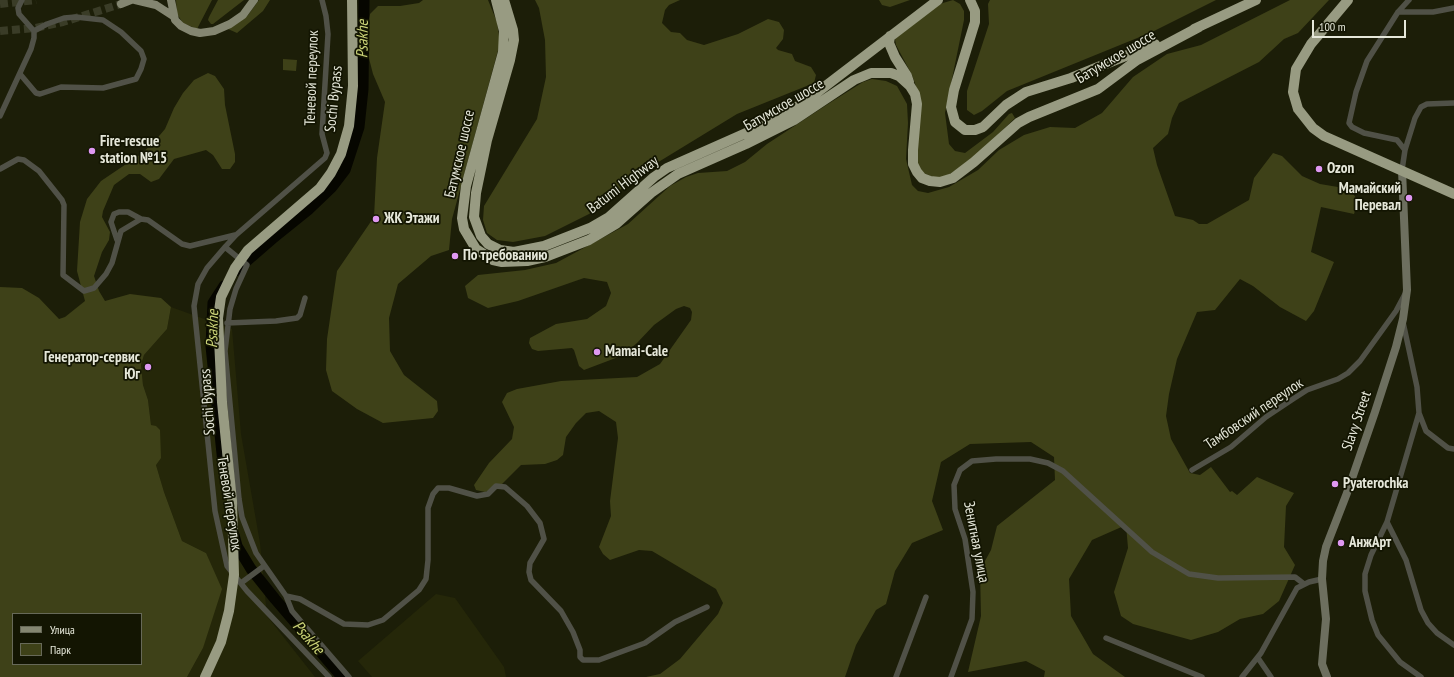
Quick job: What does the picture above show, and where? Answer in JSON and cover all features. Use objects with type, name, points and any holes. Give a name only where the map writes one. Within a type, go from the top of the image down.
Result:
[{"type":"highway","name":"Sochi Bypass","points":[[205,677],[220,642],[230,611],[234,576],[234,540],[222,402],[218,318],[221,297],[235,268],[248,250],[320,188],[331,173],[341,154],[349,126],[353,86],[354,36],[352,0]]},
{"type":"highway","name":"Батумское шоссе","points":[[496,0],[504,31],[503,47],[466,186],[462,218],[468,239],[476,249],[493,260],[515,262],[545,257],[589,240],[616,224],[651,193],[678,174],[746,144],[794,120],[854,80],[878,72],[891,73],[899,76],[910,86],[915,94],[917,104],[913,139],[913,164],[922,178],[940,182],[952,178],[969,166],[1018,123],[1028,117],[1087,94],[1107,84],[1138,60],[1199,27],[1256,0]]},
{"type":"highway","name":"Batumi Highway","points":[[504,0],[514,30],[514,40],[510,60],[487,140],[476,197],[474,217],[481,236],[488,244],[500,250],[514,252],[544,246],[590,228],[609,217],[654,177],[668,168],[764,125],[802,104],[938,0]]},
{"type":"highway","points":[[970,0],[975,11],[975,22],[954,90],[951,107],[951,113],[955,122],[965,130],[975,130],[982,127],[1006,105],[1026,92],[1102,66],[1199,27]]},
{"type":"highway","points":[[1348,0],[1311,44],[1296,69],[1294,101],[1302,117],[1324,136],[1454,194]]},
{"type":"highway","points":[[890,36],[889,44],[907,76],[910,86]]},
{"type":"highway","points":[[1102,66],[1108,68],[1110,73],[1107,84]]},
{"type":"main road","points":[[121,4],[131,0]]},
{"type":"main road","points":[[135,0],[156,5],[173,16],[181,26],[191,31],[214,31],[243,15],[254,0]]},
{"type":"main road","points":[[171,0],[173,16]]},
{"type":"street","points":[[22,0],[18,8],[18,14],[34,31]]},
{"type":"street","name":"Теневой переулок","points":[[322,0],[328,34],[322,134],[328,153],[325,158],[236,235],[225,247],[207,268],[198,284],[194,306],[215,512],[227,566],[329,677]]},
{"type":"street","points":[[1404,150],[1397,140],[1364,133],[1352,128],[1348,123],[1356,92],[1367,61],[1398,12],[1409,0]]},
{"type":"street","points":[[1398,12],[1433,12],[1454,8]]},
{"type":"street","points":[[20,74],[36,93],[40,94],[61,87],[103,88],[136,79],[142,69],[144,58],[141,51],[121,32],[103,20],[76,16],[64,18],[47,24],[34,31]]},
{"type":"street","points":[[0,116],[31,49],[34,31]]},
{"type":"street","points":[[1402,170],[1404,150],[1415,118],[1421,107],[1427,104],[1454,103]]},
{"type":"street","points":[[0,169],[18,159],[24,160],[39,171],[62,200],[64,205],[63,276],[84,291],[89,291],[97,285],[112,263],[117,240],[121,231],[134,221],[141,219]]},
{"type":"street","name":"Slavy Street","points":[[1328,677],[1322,664],[1326,619],[1322,579],[1326,547],[1376,412],[1403,319],[1407,290],[1402,170]]},
{"type":"street","name":"Теневой переулок","points":[[117,240],[111,222],[114,214],[119,212],[128,212],[141,219],[148,220],[182,244],[190,246],[236,235]]},
{"type":"street","points":[[225,247],[247,265],[236,289],[227,323],[225,351],[239,500],[242,517],[248,536],[264,566],[286,596],[292,611],[349,677]]},
{"type":"street","name":"Тамбовский переулок","points":[[1192,470],[1231,447],[1266,417],[1307,390],[1338,379],[1348,372],[1360,361],[1396,311],[1407,290]]},
{"type":"street","points":[[227,323],[276,321],[297,318],[300,315],[305,298]]},
{"type":"street","points":[[1403,319],[1418,387],[1420,412],[1426,432],[1448,448],[1454,449]]},
{"type":"street","points":[[1420,412],[1387,522],[1371,555],[1365,574],[1365,591],[1378,635],[1400,662],[1421,677]]},
{"type":"street","name":"Зенитная улица","points":[[951,677],[972,619],[973,592],[970,561],[965,539],[955,509],[954,485],[960,470],[972,461],[996,458],[1030,459],[1048,463],[1063,471],[1152,552],[1189,574],[1218,578],[1295,578],[1304,584]]},
{"type":"street","points":[[286,596],[300,599],[344,624],[368,625],[383,620],[419,590],[426,579],[428,560],[428,508],[433,494],[438,488],[449,488],[477,496],[488,494],[496,486],[505,487],[521,501],[540,523],[544,539],[530,563],[529,572],[531,580],[562,610],[573,632],[580,650],[580,657],[583,660],[599,660],[645,643],[675,622],[707,607]]},
{"type":"street","points":[[1387,522],[1406,560],[1421,610],[1437,633],[1454,644]]},
{"type":"street","points":[[241,583],[264,566]]},
{"type":"street","points":[[1242,677],[1258,658],[1297,588],[1304,584],[1322,579]]},
{"type":"street","points":[[896,677],[926,597]]},
{"type":"street","points":[[1106,638],[1202,677]]},
{"type":"street","points":[[1258,658],[1271,677]]},
{"type":"shaded area","points":[[171,307],[232,329],[241,434],[260,543],[267,616],[315,677],[187,677],[203,648],[206,553],[182,541],[164,492],[156,465],[148,400],[143,385],[141,365],[144,355],[167,329]]},
{"type":"shaded area","points":[[436,594],[455,598],[504,667],[506,677],[372,677],[358,661]]},
{"type":"green space","points":[[176,0],[212,0],[197,29],[183,23],[177,14]]},
{"type":"green space","points":[[218,0],[244,0],[211,24],[208,20]]},
{"type":"green space","points":[[259,0],[270,0],[263,11],[237,33],[228,29],[248,15]]},
{"type":"green space","points":[[423,0],[488,0],[497,22],[500,43],[452,219],[449,250],[431,256],[398,284],[389,318],[390,351],[404,375],[437,401],[438,411],[433,418],[383,423],[357,409],[332,391],[326,370],[327,339],[337,271],[374,217],[377,158],[385,102],[373,74],[364,39],[370,14],[378,6],[400,6],[419,3]]},
{"type":"green space","points":[[535,0],[680,0],[669,5],[665,10],[662,23],[671,32],[680,33],[687,40],[704,45],[738,34],[768,19],[779,22],[784,30],[783,39],[776,48],[792,54],[795,61],[811,67],[816,75],[814,83],[737,114],[647,169],[589,214],[545,236],[513,242],[497,240],[487,233],[483,220],[484,206],[537,119],[546,77],[545,40],[539,8]]},
{"type":"green space","points":[[879,0],[910,0],[890,7],[882,5]]},
{"type":"green space","points":[[953,0],[960,4],[964,11],[964,20],[945,113],[949,144],[955,151],[965,153],[993,132],[1009,114],[1012,113],[1015,118],[974,158],[947,176],[936,178],[923,173],[918,166],[918,92],[912,75],[896,45],[895,39],[898,34],[924,12]]},
{"type":"green space","points":[[990,0],[1216,0],[1152,32],[1007,91],[982,111],[974,115],[967,110],[967,91],[989,24],[988,4]]},
{"type":"green space","points":[[1290,0],[1329,0],[1298,33],[1284,39],[1259,62],[1179,103],[1172,118],[1168,134],[1153,148],[1157,165],[1175,216],[1193,220],[1199,224],[1207,224],[1249,200],[1254,178],[1273,153],[1282,156],[1302,176],[1320,184],[1350,189],[1358,201],[1354,214],[1321,207],[1311,252],[1334,262],[1314,311],[1306,321],[1280,307],[1253,286],[1240,279],[1215,310],[1197,312],[1177,359],[1169,394],[1166,416],[1171,439],[1190,473],[1200,475],[1211,467],[1230,492],[1232,491],[1237,495],[1257,477],[1294,493],[1286,506],[1284,547],[1295,565],[1279,601],[1263,614],[1240,619],[1218,632],[1191,640],[1133,624],[1121,616],[1114,592],[1128,548],[1126,525],[1092,540],[1069,579],[1071,616],[1093,654],[1125,677],[1044,677],[1045,671],[1026,661],[968,672],[981,616],[980,570],[991,550],[997,526],[1055,480],[1054,457],[1031,442],[970,444],[941,462],[932,501],[943,530],[912,543],[895,571],[886,604],[876,610],[856,645],[845,677],[646,677],[660,674],[680,659],[718,614],[723,603],[716,589],[652,551],[639,550],[610,560],[603,554],[599,547],[611,516],[610,501],[618,438],[616,422],[599,411],[586,413],[576,423],[566,437],[563,455],[557,460],[545,464],[521,465],[497,489],[485,492],[476,490],[474,485],[489,463],[512,439],[514,427],[502,402],[507,393],[517,389],[561,381],[637,377],[660,364],[691,320],[692,312],[690,308],[684,306],[676,309],[654,325],[637,343],[621,356],[584,370],[579,366],[572,348],[538,351],[532,349],[529,343],[530,338],[556,324],[587,319],[606,306],[611,293],[607,282],[584,278],[518,301],[488,308],[468,298],[465,286],[478,275],[525,270],[556,263],[628,224],[670,186],[686,177],[698,173],[727,171],[745,162],[767,144],[828,104],[863,82],[872,79],[886,81],[897,86],[907,104],[908,123],[906,159],[912,185],[918,191],[928,193],[949,187],[978,170],[999,150],[1024,135],[1050,127],[1075,128],[1102,113],[1133,77],[1167,54],[1201,45]]},
{"type":"green space","points":[[283,59],[297,60],[296,71],[283,70]]},
{"type":"green space","points":[[208,73],[215,76],[224,89],[225,105],[235,154],[235,162],[230,169],[222,169],[213,155],[206,150],[174,159],[159,179],[151,182],[140,174],[129,174],[114,185],[102,217],[110,232],[109,240],[102,252],[94,276],[99,291],[105,301],[130,294],[161,298],[171,307],[167,329],[144,355],[141,365],[143,385],[148,400],[151,425],[156,426],[160,430],[161,458],[156,465],[182,541],[206,553],[222,589],[203,648],[187,677],[0,677],[0,287],[22,288],[39,298],[59,319],[65,317],[85,301],[77,271],[80,222],[87,199],[101,181],[141,154],[154,142],[165,129],[174,108],[183,93],[194,80]]},
{"type":"waterway","name":"Psakhe","points":[[235,271],[308,210],[332,187],[345,170],[359,127],[363,89],[364,0]]},
{"type":"waterway","name":"Psakhe","points":[[224,286],[213,303],[211,346],[224,473]]},
{"type":"waterway","name":"Psakhe","points":[[234,535],[237,546],[251,569],[342,677]]},
{"type":"tunnel","points":[[0,4],[36,0]]},
{"type":"tunnel","points":[[0,31],[35,28],[63,22],[121,4]]},
{"type":"place","name":"Fire-rescue station №15","points":[[92,151]]},
{"type":"place","name":"Ozon","points":[[1319,169]]},
{"type":"place","name":"Мамайский Перевал","points":[[1409,198]]},
{"type":"place","name":"ЖК Этажи","points":[[376,219]]},
{"type":"place","name":"По требованию","points":[[455,256]]},
{"type":"place","name":"Mamai-Cale","points":[[597,352]]},
{"type":"place","name":"Генератор-сервис Юг","points":[[148,367]]},
{"type":"place","name":"Pyaterochka","points":[[1335,484]]},
{"type":"place","name":"АнжАрт","points":[[1341,543]]}]
